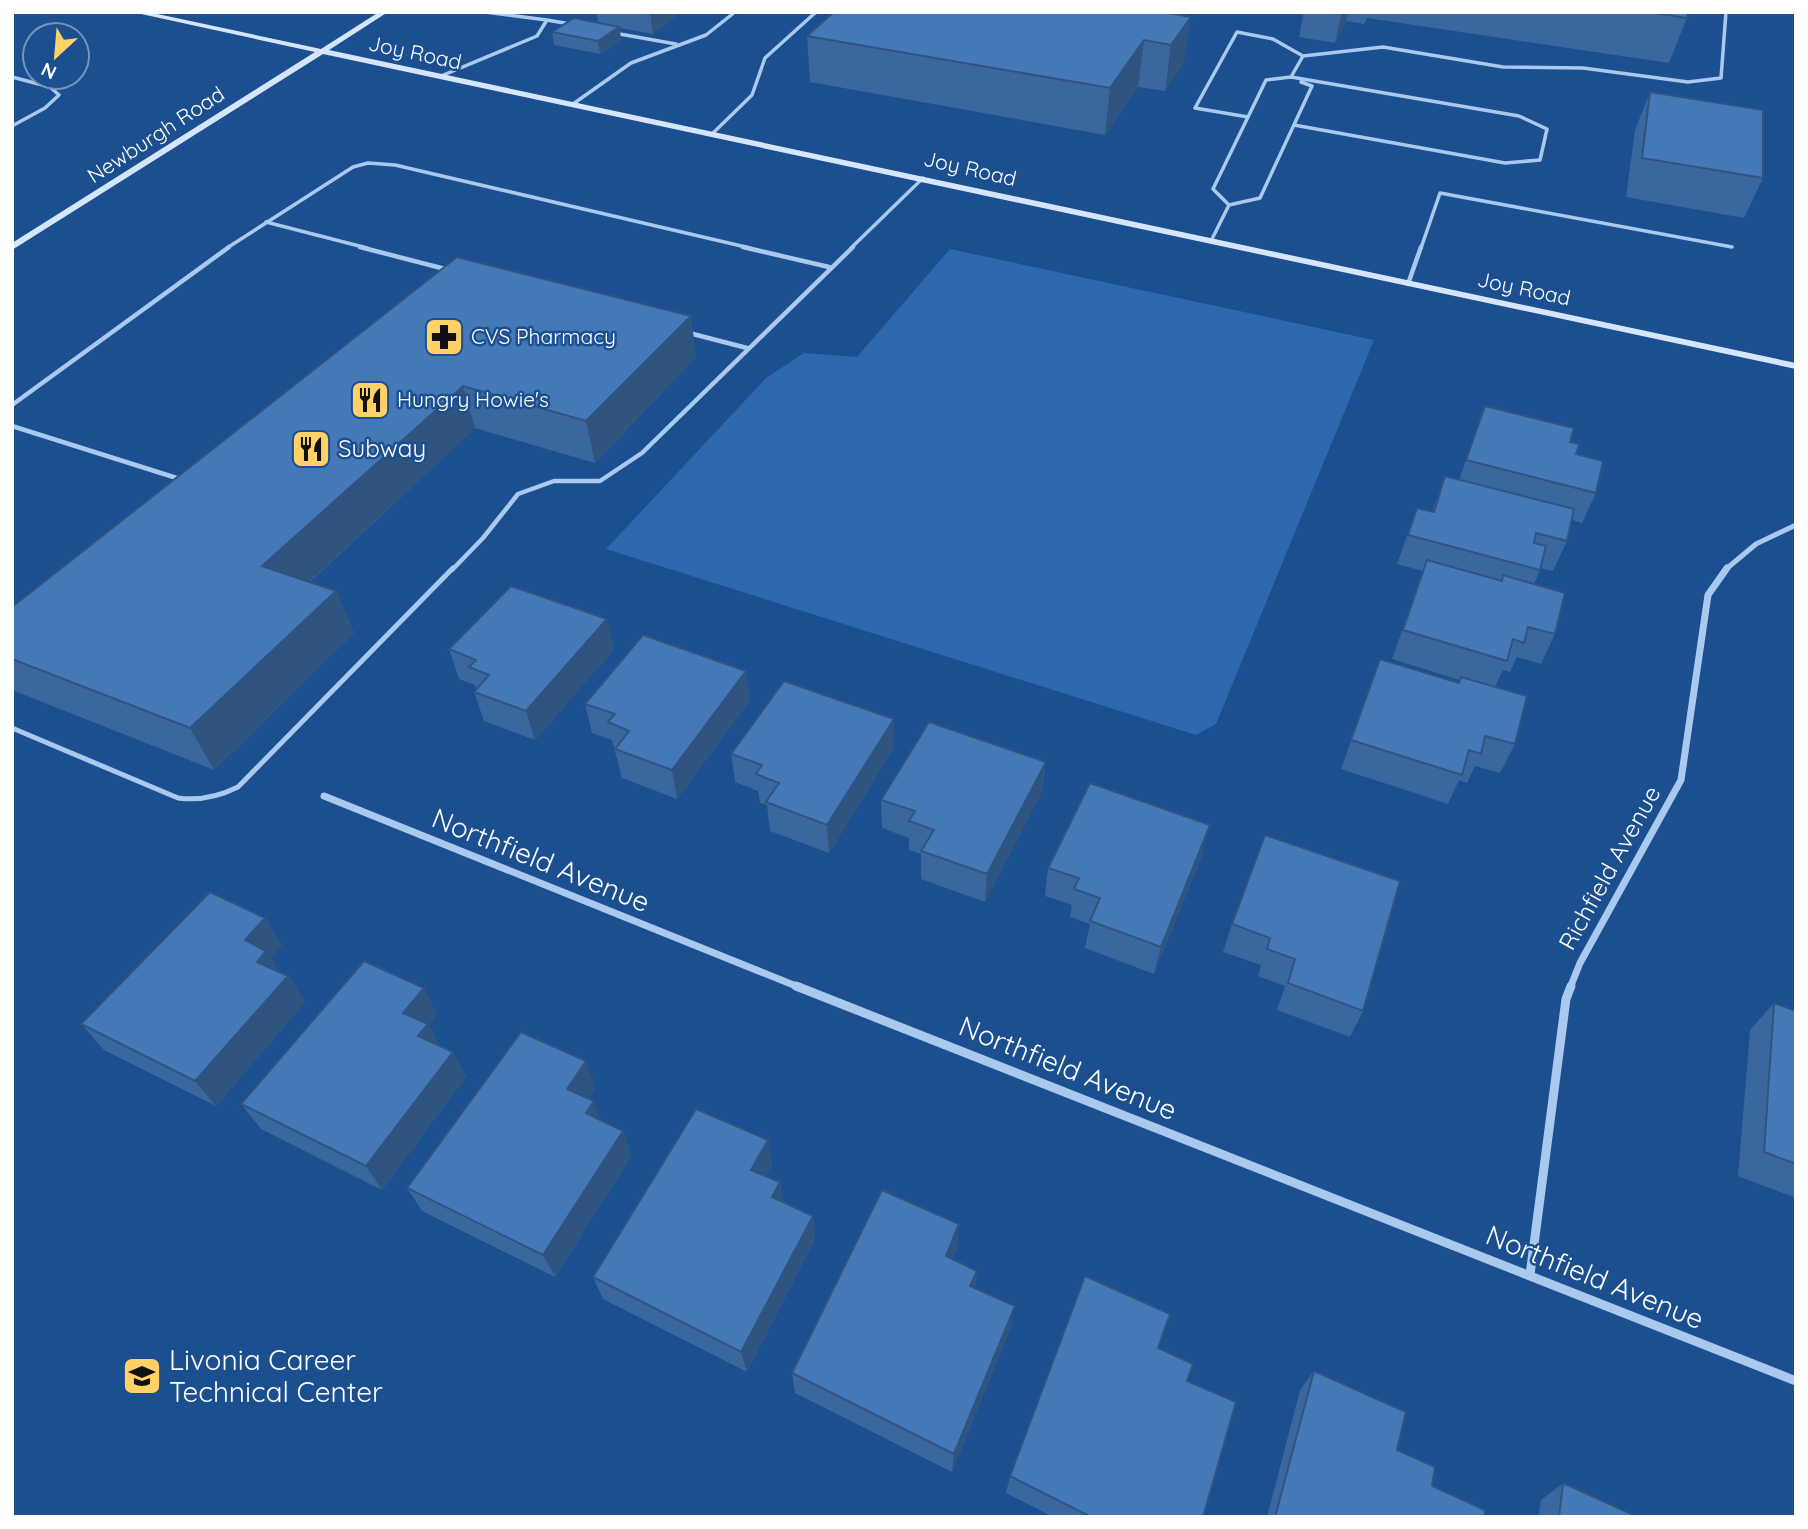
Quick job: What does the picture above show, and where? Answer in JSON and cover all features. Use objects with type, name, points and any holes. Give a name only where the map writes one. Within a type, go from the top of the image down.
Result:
[{"type":"street","name":"Joy Road","points":[[136,12],[1796,366]]},
{"type":"street","name":"Newburgh Road","points":[[12,247],[384,12]]},
{"type":"street","name":"Richfield Avenue","points":[[1530,1275],[1566,999],[1580,963],[1681,780],[1708,594],[1720,573],[1743,550],[1796,525]]},
{"type":"street","name":"Northfield Avenue","points":[[324,796],[557,891],[1796,1381]]},
{"type":"lane","points":[[485,12],[573,25]]},
{"type":"lane","points":[[573,104],[631,63],[706,35],[735,12]]},
{"type":"lane","points":[[712,134],[752,95],[765,58],[816,12]]},
{"type":"lane","points":[[1248,117],[1195,108],[1237,32],[1273,39],[1303,56],[1383,47],[1503,67],[1583,68],[1688,82],[1721,78],[1727,12]]},
{"type":"lane","points":[[438,78],[537,36],[547,20]]},
{"type":"lane","points":[[613,33],[679,45]]},
{"type":"lane","points":[[1291,77],[1303,56]]},
{"type":"lane","points":[[12,77],[50,86],[59,94],[45,108],[12,126]]},
{"type":"lane","points":[[1229,205],[1260,198],[1312,86],[1291,77]]},
{"type":"lane","points":[[1229,205],[1213,189],[1266,80],[1291,77],[1519,116],[1547,129],[1540,160],[1505,163],[1294,125]]},
{"type":"lane","points":[[12,405],[100,338],[265,222],[353,167],[380,163],[830,267]]},
{"type":"lane","points":[[12,728],[178,798],[197,801],[216,798],[238,787],[483,538],[518,494],[554,481],[600,481],[642,453],[923,178]]},
{"type":"lane","points":[[1408,284],[1440,193],[1732,247]]},
{"type":"lane","points":[[1211,241],[1229,205]]},
{"type":"lane","points":[[265,222],[450,271]]},
{"type":"lane","points":[[686,332],[747,348]]},
{"type":"lane","points":[[12,426],[196,484]]},
{"type":"shaded area","points":[[950,249],[1374,340],[1216,724],[1196,735],[606,549],[766,378],[804,353],[857,357]]},
{"type":"building","points":[[834,12],[1163,12],[1191,17],[1171,45],[1144,40],[1110,88],[807,36]]},
{"type":"building","points":[[1650,12],[1688,12],[1687,18]]},
{"type":"building","points":[[574,18],[619,27],[598,41],[552,32]]},
{"type":"building","points":[[1650,92],[1763,110],[1763,178],[1642,158]]},
{"type":"building","points":[[457,257],[691,316],[586,421],[463,386],[262,566],[336,591],[190,728],[12,659],[12,607]]},
{"type":"building","points":[[1485,406],[1574,428],[1570,442],[1579,444],[1576,454],[1603,461],[1596,493],[1466,460]]},
{"type":"building","points":[[1445,476],[1574,509],[1567,541],[1536,533],[1534,543],[1546,546],[1540,570],[1408,535],[1417,508],[1434,512]]},
{"type":"building","points":[[1427,560],[1502,581],[1503,575],[1565,593],[1555,634],[1528,627],[1524,643],[1513,639],[1507,661],[1403,630]]},
{"type":"building","points":[[511,586],[607,619],[526,711],[474,692],[489,675],[469,667],[476,660],[449,649]]},
{"type":"building","points":[[643,635],[746,671],[672,770],[615,749],[629,731],[608,722],[615,714],[585,704]]},
{"type":"building","points":[[1380,659],[1459,683],[1461,677],[1527,696],[1515,744],[1485,736],[1481,754],[1469,750],[1462,775],[1351,740]]},
{"type":"building","points":[[784,681],[894,719],[827,825],[766,802],[779,783],[756,774],[762,765],[731,754]]},
{"type":"building","points":[[929,722],[1046,762],[987,874],[921,851],[934,830],[909,821],[915,811],[881,800]]},
{"type":"building","points":[[1090,783],[1210,825],[1161,947],[1090,921],[1100,898],[1074,889],[1079,878],[1048,868]]},
{"type":"building","points":[[1265,835],[1400,881],[1363,1011],[1288,983],[1295,959],[1267,949],[1270,938],[1232,924]]},
{"type":"building","points":[[210,892],[265,918],[245,940],[266,951],[257,962],[288,976],[195,1081],[81,1024]]},
{"type":"building","points":[[364,961],[424,988],[403,1013],[428,1024],[418,1036],[453,1052],[366,1166],[241,1104]]},
{"type":"building","points":[[1774,1003],[1796,1011],[1796,1164],[1764,1152]]},
{"type":"building","points":[[521,1032],[586,1061],[567,1089],[594,1101],[586,1113],[623,1131],[543,1255],[407,1188]]},
{"type":"building","points":[[696,1109],[768,1140],[751,1170],[780,1182],[772,1197],[813,1216],[741,1352],[593,1277]]},
{"type":"building","points":[[882,1190],[959,1224],[946,1256],[977,1271],[970,1286],[1015,1306],[954,1454],[792,1373]]},
{"type":"building","points":[[1085,1276],[1170,1314],[1158,1348],[1193,1364],[1187,1381],[1236,1402],[1203,1517],[1091,1517],[1010,1476]]},
{"type":"building","points":[[1314,1371],[1406,1412],[1397,1450],[1435,1467],[1432,1486],[1485,1510],[1484,1517],[1275,1517]]},
{"type":"building","points":[[1563,1483],[1638,1517],[1559,1517]]},
{"type":"place","name":"CVS Pharmacy","points":[[444,337]]},
{"type":"place","name":"Hungry Howie's","points":[[370,400]]},
{"type":"place","name":"Subway","points":[[311,449]]},
{"type":"place","name":"Livonia Career Technical Center","points":[[142,1376]]}]
